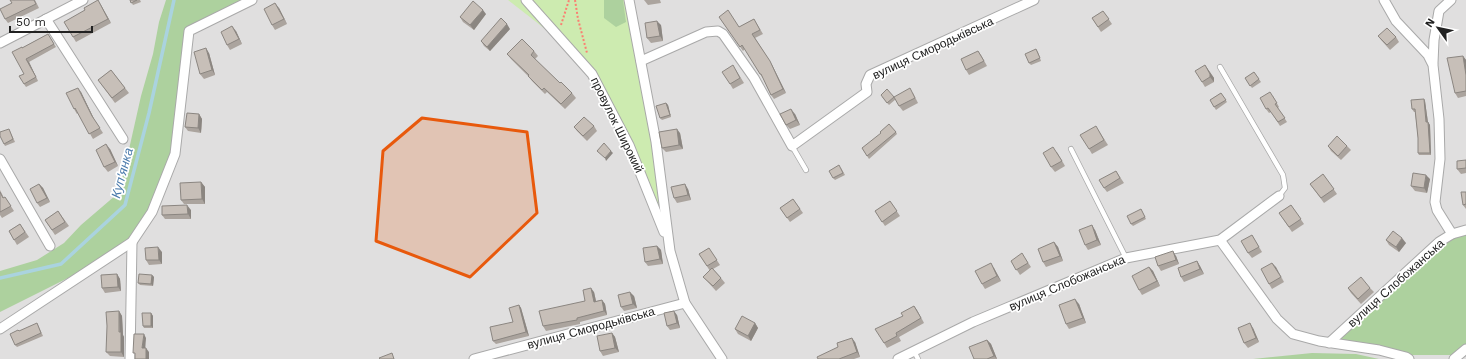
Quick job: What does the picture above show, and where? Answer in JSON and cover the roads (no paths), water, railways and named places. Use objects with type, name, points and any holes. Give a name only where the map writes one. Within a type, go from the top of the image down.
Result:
[{"type":"street","points":[[0,43],[83,0]]},
{"type":"street","points":[[0,329],[132,242],[152,212],[175,154],[189,31],[252,0]]},
{"type":"street","name":"провулок Широкий","points":[[526,0],[592,74],[629,145],[670,245]]},
{"type":"street","points":[[629,0],[656,142],[670,245],[685,303],[722,359]]},
{"type":"street","name":"вулиця Смородьківська","points":[[792,146],[867,92],[866,84],[870,75],[1034,0]]},
{"type":"street","points":[[1384,0],[1396,22],[1428,55],[1433,65]]},
{"type":"street","points":[[1451,0],[1439,11],[1434,40],[1433,65],[1439,119],[1440,159],[1435,202],[1437,210],[1452,234]]},
{"type":"street","points":[[46,19],[123,138]]},
{"type":"street","points":[[641,61],[706,32],[718,31],[723,34],[754,78],[792,146]]},
{"type":"street","points":[[0,159],[50,246]]},
{"type":"street","name":"вулиця Слобожанська","points":[[898,359],[916,355],[973,322],[1126,258],[1220,240],[1279,196]]},
{"type":"street","name":"вулиця Слобожанська","points":[[1329,343],[1439,242],[1452,234],[1466,230]]},
{"type":"street","points":[[1220,240],[1277,319],[1293,334],[1329,343],[1379,350],[1406,356],[1409,359]]},
{"type":"street","points":[[130,359],[132,242]]},
{"type":"street","name":"вулиця Смородьківська","points":[[474,359],[685,303]]},
{"type":"street","points":[[1454,359],[1466,349]]},
{"type":"lane","points":[[1220,67],[1283,175],[1285,188],[1279,196]]},
{"type":"lane","points":[[792,146],[806,170]]},
{"type":"lane","points":[[1071,149],[1126,258]]},
{"type":"waterway","name":"Куп'янка","points":[[0,278],[61,264],[125,205],[149,113],[174,0]]}]
